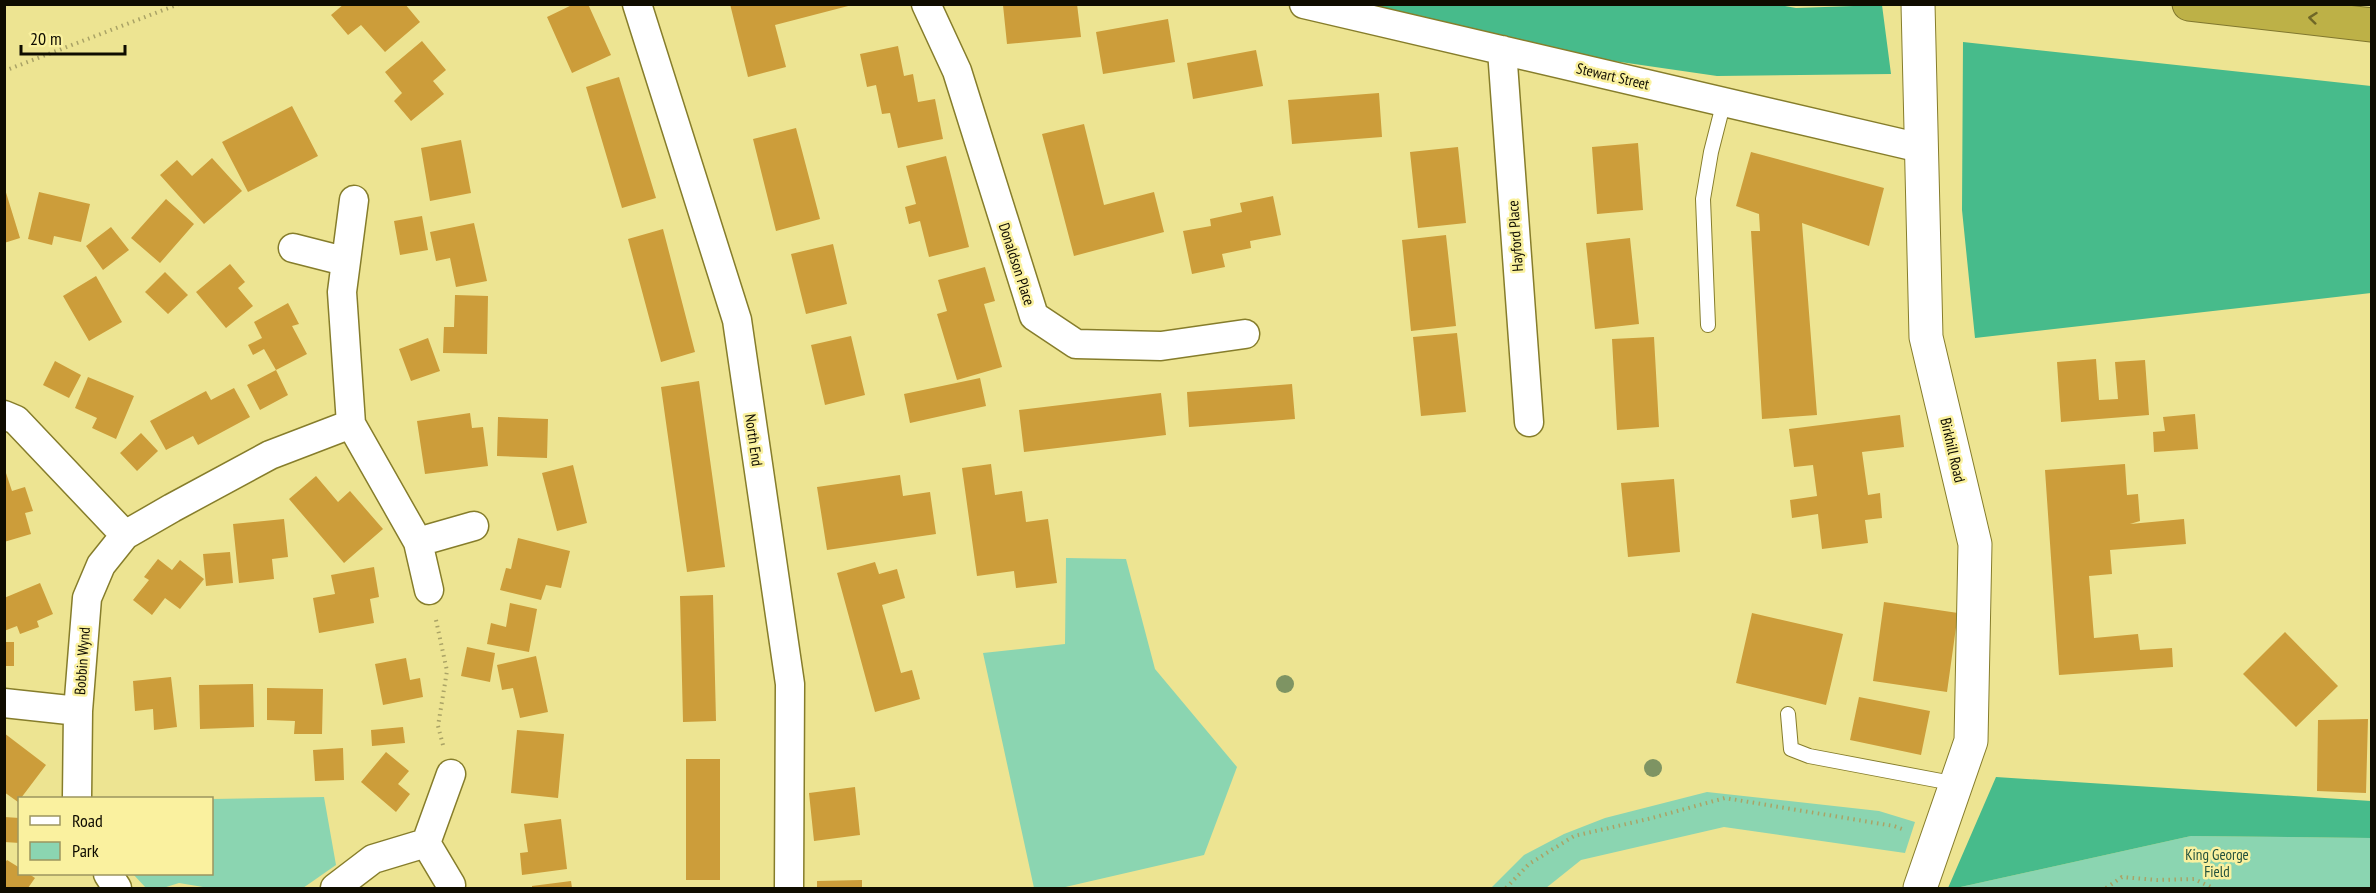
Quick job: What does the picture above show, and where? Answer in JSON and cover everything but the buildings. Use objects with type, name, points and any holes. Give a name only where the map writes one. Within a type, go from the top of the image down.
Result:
[{"type":"highway","points":[[2189,4],[2372,25]]},
{"type":"street","name":"North End","points":[[637,4],[737,320],[790,684],[789,888]]},
{"type":"street","name":"Donaldson Place","points":[[926,4],[957,71],[1034,316],[1076,344],[1161,346],[1245,334]]},
{"type":"street","name":"Stewart Street","points":[[1304,4],[1921,148]]},
{"type":"street","name":"Birkhill Road","points":[[1918,4],[1926,337],[1975,544],[1971,741],[1920,888]]},
{"type":"street","name":"Hayford Place","points":[[1502,50],[1529,422]]},
{"type":"street","points":[[354,201],[344,261],[342,292],[351,424],[418,542],[429,590]]},
{"type":"street","points":[[293,248],[344,261]]},
{"type":"street","points":[[4,415],[16,420],[126,535]]},
{"type":"street","name":"Bobbin Wynd","points":[[77,797],[78,711],[87,598],[101,565],[126,535],[270,455],[351,424]]},
{"type":"street","points":[[418,542],[474,526]]},
{"type":"street","points":[[4,703],[78,711]]},
{"type":"street","points":[[426,843],[451,774]]},
{"type":"street","points":[[426,843],[451,885]]},
{"type":"street","points":[[335,888],[373,859],[426,843]]},
{"type":"street","points":[[109,875],[117,888]]},
{"type":"lane","points":[[1708,325],[1703,199],[1711,152],[1724,101]]},
{"type":"lane","points":[[1788,714],[1791,749],[1809,756],[1957,784]]},
{"type":"path","points":[[4,71],[179,4]]},
{"type":"path","points":[[429,590],[447,671],[438,726],[451,774]]},
{"type":"path","points":[[1506,888],[1529,864],[1574,836],[1725,798],[1894,826],[1937,842]]},
{"type":"path","points":[[2106,888],[2122,877],[2157,880],[2194,879],[2213,888]]},
{"type":"green space","points":[[1773,4],[1796,8],[1882,5],[1891,74],[1717,76],[1586,57],[1355,5]]},
{"type":"green space","points":[[1963,42],[2371,86],[2371,293],[1975,338],[1962,210]]},
{"type":"green space","points":[[1066,558],[1126,559],[1155,669],[1237,767],[1204,855],[1061,888],[1034,888],[983,653],[1065,644]]},
{"type":"green space","points":[[1996,777],[2371,801],[2371,838],[2191,836],[1948,888]]},
{"type":"green space","points":[[1707,792],[1879,811],[1915,822],[1905,853],[1724,827],[1581,860],[1546,888],[1491,888],[1524,855],[1564,834],[1605,818]]},
{"type":"green space","points":[[324,797],[336,865],[303,888],[209,888],[179,883],[163,888],[146,888],[134,875],[213,875],[213,799]]},
{"type":"green space","name":"King George Field","points":[[2191,836],[2371,838],[2371,888],[1956,888]]}]
